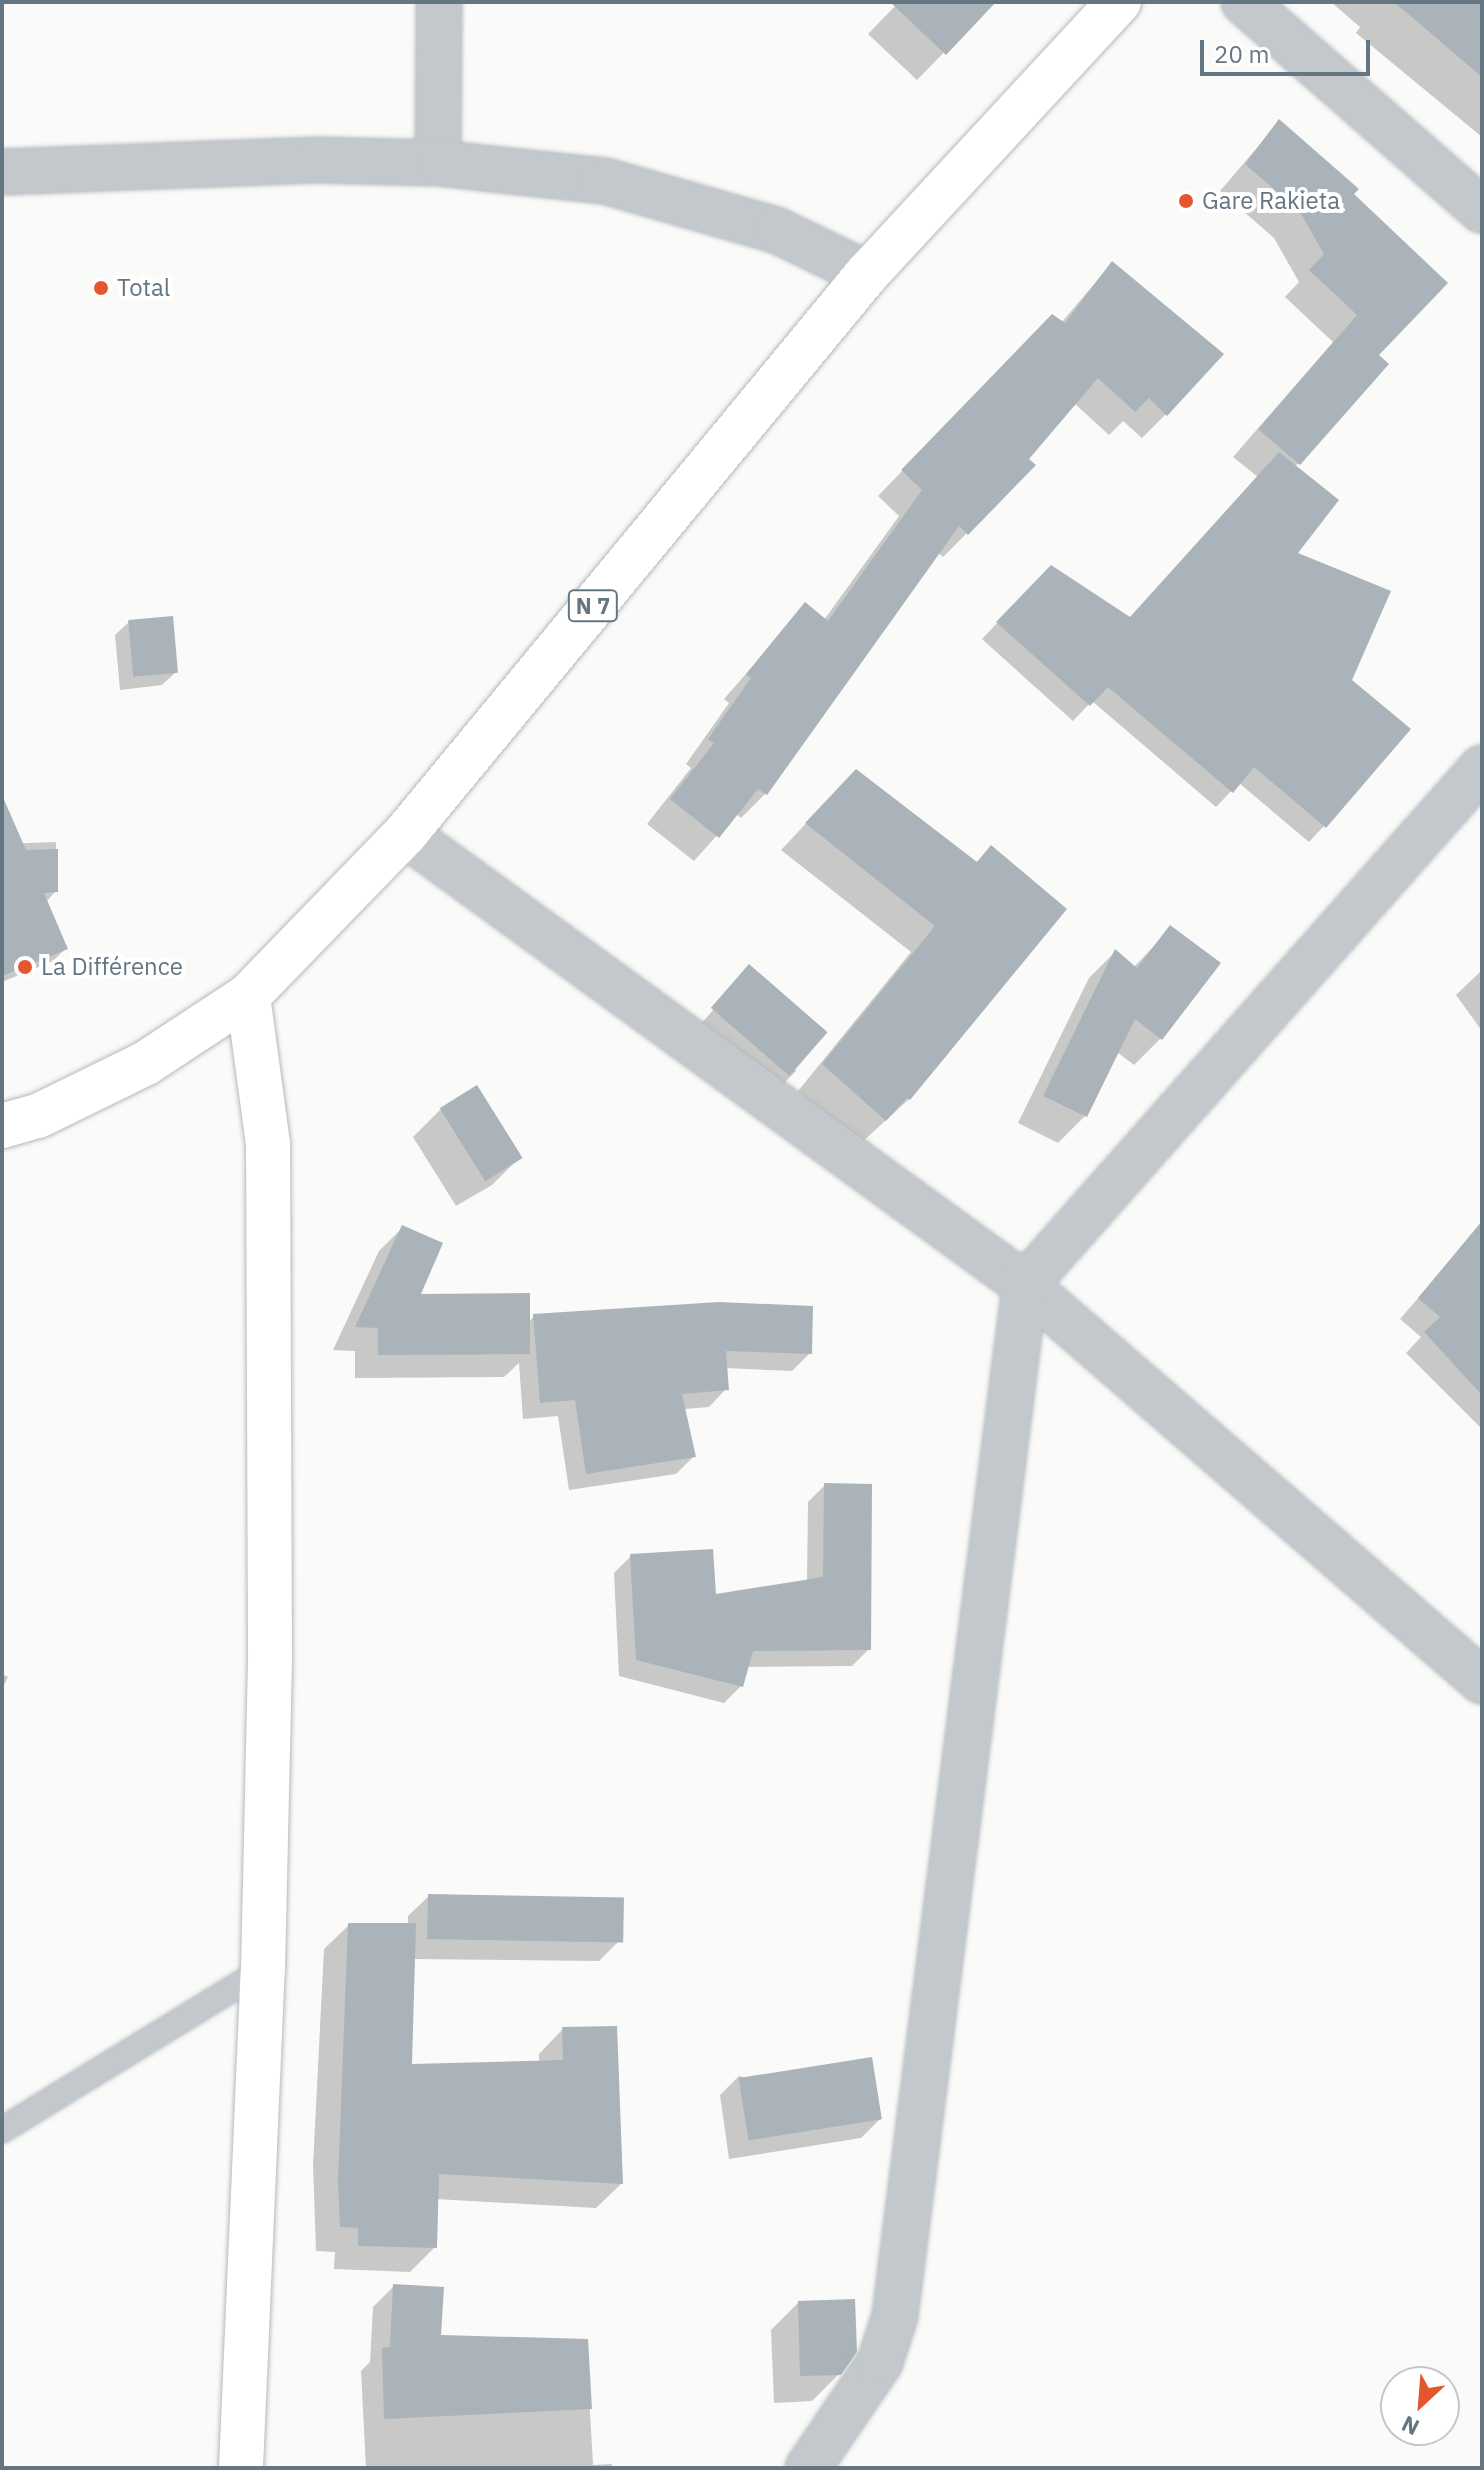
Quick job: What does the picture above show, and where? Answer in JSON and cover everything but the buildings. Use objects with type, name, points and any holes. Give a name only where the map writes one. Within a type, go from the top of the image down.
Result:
[{"type":"main road","name":"N 7","points":[[2,1126],[38,1116],[146,1063],[248,996],[405,834],[867,274],[1119,2]]},
{"type":"main road","points":[[241,2468],[263,1970],[270,1655],[268,1144],[248,996]]},
{"type":"street","points":[[438,163],[439,2]]},
{"type":"street","points":[[1244,2],[1482,210]]},
{"type":"street","points":[[2,172],[317,160],[438,163],[605,181],[776,230],[867,274]]},
{"type":"street","points":[[808,2468],[880,2362],[895,2316],[1025,1285],[1482,768]]},
{"type":"street","points":[[405,834],[1025,1285],[1482,1681]]},
{"type":"lane","points":[[2,2130],[263,1970]]},
{"type":"place","name":"Gare Rakieta","points":[[1186,201]]},
{"type":"place","name":"Total","points":[[101,288]]},
{"type":"place","name":"La Différence","points":[[25,967]]}]
